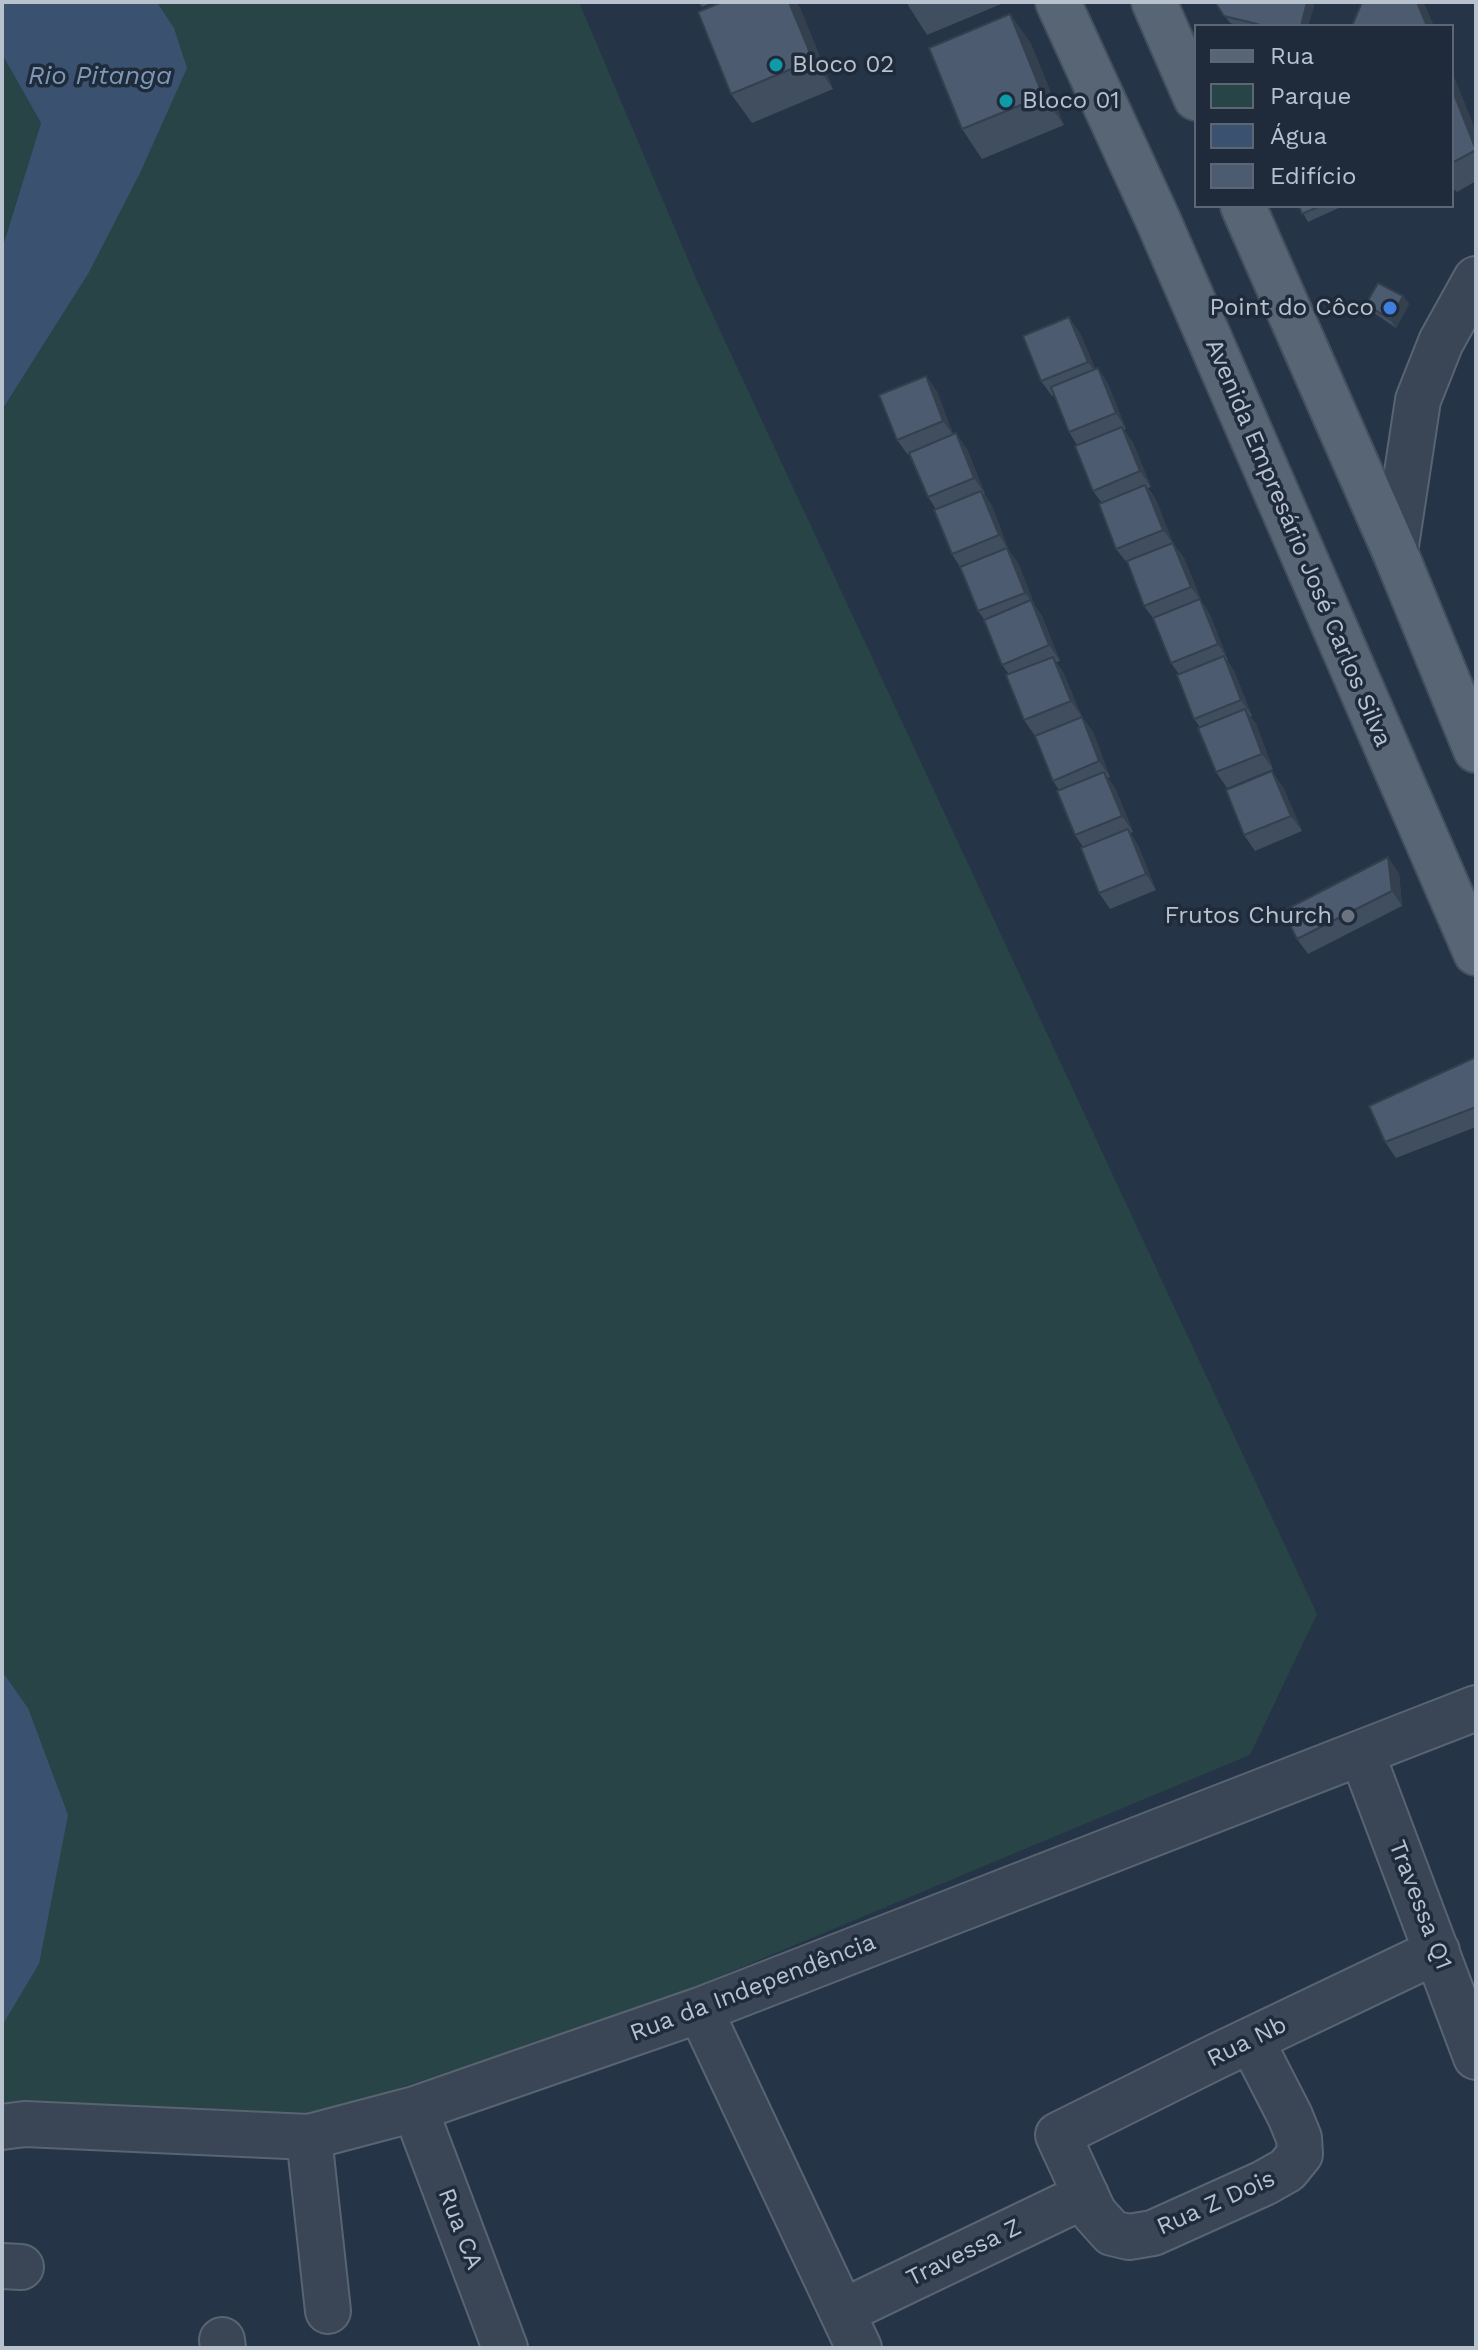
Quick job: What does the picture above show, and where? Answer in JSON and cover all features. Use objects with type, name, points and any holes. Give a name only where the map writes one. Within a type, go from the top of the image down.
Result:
[{"type":"main road","name":"Avenida Empresário José Carlos Silva","points":[[1058,2],[1158,220],[1476,953]]},
{"type":"main road","points":[[1154,2],[1194,93]]},
{"type":"main road","points":[[1244,208],[1395,552],[1476,750]]},
{"type":"street","points":[[1395,552],[1418,400],[1441,342],[1476,279]]},
{"type":"street","name":"Rua da Independência","points":[[2,2127],[25,2124],[309,2137],[415,2109],[700,2010],[1476,1708]]},
{"type":"street","name":"Travessa Q1","points":[[1362,1754],[1476,2057]]},
{"type":"street","name":"Rua Nb","points":[[1058,2135],[1437,1951]]},
{"type":"street","points":[[700,2010],[850,2330]]},
{"type":"street","name":"Rua Z Dois","points":[[1058,2135],[1094,2213],[1112,2233],[1129,2237],[1153,2233],[1264,2183],[1287,2170],[1300,2154],[1299,2138],[1251,2040]]},
{"type":"street","name":"Rua CA","points":[[415,2109],[505,2348]]},
{"type":"street","points":[[309,2137],[328,2311]]},
{"type":"street","name":"Travessa Z","points":[[850,2330],[1086,2195]]},
{"type":"green space","points":[[157,2],[579,2],[698,283],[1317,1614],[1250,1755],[649,2006],[305,2119],[2,2119],[2,2026],[39,1964],[28,1708],[2,1671],[2,410],[88,274],[174,28]]},
{"type":"green space","points":[[2,54],[41,123],[2,249]]},
{"type":"water","name":"Rio Pitanga","points":[[2,2],[157,2],[174,28],[187,68],[140,173],[88,274],[2,410],[2,249],[41,123],[2,54]]},
{"type":"water","points":[[2,1671],[28,1708],[68,1815],[39,1964],[2,2026]]},
{"type":"building","points":[[722,2],[789,2],[813,60],[731,94],[698,12]]},
{"type":"building","points":[[1215,2],[1307,2],[1302,24],[1257,24],[1224,16]]},
{"type":"building","points":[[1362,2],[1417,2],[1426,24],[1353,24]]},
{"type":"building","points":[[1010,14],[1043,96],[962,129],[929,48]]},
{"type":"building","points":[[1454,94],[1476,150],[1454,162]]},
{"type":"building","points":[[1300,208],[1316,208],[1302,214]]},
{"type":"building","points":[[1378,283],[1403,296],[1391,320],[1366,304]]},
{"type":"building","points":[[1069,317],[1088,362],[1041,381],[1023,336]]},
{"type":"building","points":[[1098,368],[1116,413],[1069,432],[1051,387]]},
{"type":"building","points":[[926,376],[943,421],[897,440],[879,395]]},
{"type":"building","points":[[1122,427],[1140,471],[1093,491],[1075,446]]},
{"type":"building","points":[[956,433],[974,478],[928,497],[909,453]]},
{"type":"building","points":[[1145,485],[1163,530],[1116,549],[1099,504]]},
{"type":"building","points":[[981,491],[999,535],[952,554],[934,510]]},
{"type":"building","points":[[1173,543],[1191,587],[1144,606],[1127,561]]},
{"type":"building","points":[[1007,548],[1025,593],[978,611],[960,567]]},
{"type":"building","points":[[1200,599],[1218,644],[1171,663],[1153,618]]},
{"type":"building","points":[[1031,600],[1049,645],[1002,665],[984,620]]},
{"type":"building","points":[[1224,656],[1241,700],[1194,719],[1177,675]]},
{"type":"building","points":[[1053,657],[1071,701],[1024,720],[1006,675]]},
{"type":"building","points":[[1245,709],[1262,754],[1216,772],[1198,728]]},
{"type":"building","points":[[1082,717],[1099,761],[1053,781],[1035,736]]},
{"type":"building","points":[[1272,771],[1291,816],[1244,835],[1226,790]]},
{"type":"building","points":[[1104,772],[1122,816],[1075,835],[1057,791]]},
{"type":"building","points":[[1128,829],[1146,874],[1099,893],[1081,848]]},
{"type":"building","points":[[1388,857],[1392,891],[1297,939],[1283,911]]},
{"type":"building","points":[[1476,1057],[1476,1107],[1385,1142],[1369,1106]]},
{"type":"place","name":"Bloco 02","points":[[776,65]]},
{"type":"place","name":"Bloco 01","points":[[1006,101]]},
{"type":"place","name":"Point do Côco","points":[[1390,308]]},
{"type":"place","name":"Frutos Church","points":[[1348,916]]}]
